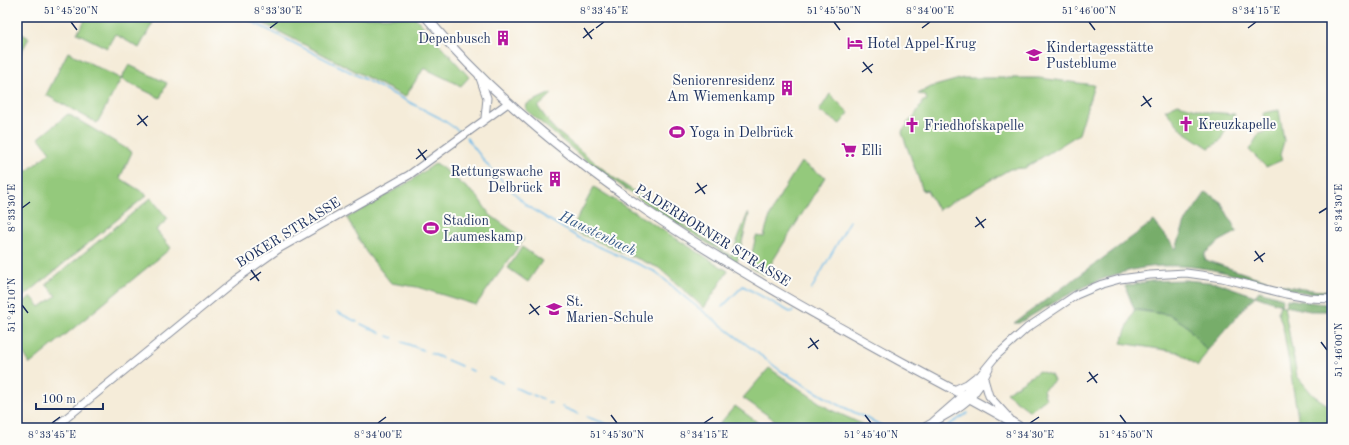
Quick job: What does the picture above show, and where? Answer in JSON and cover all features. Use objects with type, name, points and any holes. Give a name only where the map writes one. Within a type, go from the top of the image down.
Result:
[{"type":"main road","name":"PADERBORNER STRASSE","points":[[426,17],[479,75],[508,103],[580,163],[686,236],[776,290],[1022,428]]},
{"type":"main road","points":[[479,75],[487,98],[485,118]]},
{"type":"main road","name":"BOKER STRASSE","points":[[54,428],[235,280],[266,257],[409,175],[485,118],[508,103]]},
{"type":"main road","points":[[923,428],[967,397],[984,375],[992,361],[1027,328],[1076,295],[1120,279],[1150,275],[1186,273],[1222,278],[1308,298],[1332,299]]},
{"type":"main road","points":[[954,390],[984,375]]},
{"type":"main road","points":[[984,375],[989,396],[1013,423]]},
{"type":"green space","points":[[87,17],[156,17],[139,48],[115,34],[107,48],[77,33]]},
{"type":"green space","points":[[251,17],[415,17],[469,77],[461,86],[424,68],[405,97]]},
{"type":"green space","points":[[17,31],[29,38],[17,60]]},
{"type":"green space","points":[[68,52],[121,79],[97,123],[46,95]]},
{"type":"green space","points":[[129,65],[167,83],[160,98],[121,79]]},
{"type":"green space","points":[[963,78],[1039,78],[1094,85],[1079,134],[1025,168],[1010,169],[938,210],[927,190],[923,191],[902,133],[903,129],[908,125],[907,123],[913,118],[922,104],[921,102],[927,100],[925,95],[918,94],[931,87]]},
{"type":"green space","points":[[551,93],[552,94],[538,107],[554,129],[614,178],[731,256],[748,213],[737,262],[648,205],[588,162],[526,110],[527,104]]},
{"type":"green space","points":[[830,94],[849,113],[840,124],[819,111]]},
{"type":"green space","points":[[1178,104],[1208,112],[1235,114],[1219,142],[1209,148],[1183,131],[1165,110]]},
{"type":"green space","points":[[1279,110],[1284,141],[1280,155],[1282,160],[1266,167],[1249,150],[1259,134],[1266,132],[1263,113]]},
{"type":"green space","points":[[68,114],[132,152],[120,178],[147,195],[17,302],[17,162],[26,172],[50,152],[39,138]]},
{"type":"green space","points":[[801,162],[825,177],[764,275],[749,266],[756,236],[764,237],[766,227],[774,207]]},
{"type":"green space","name":"Stadion Laumeskamp","points":[[436,163],[477,196],[490,215],[524,239],[476,305],[417,287],[391,283],[366,252],[347,218],[412,180]]},
{"type":"green space","points":[[594,187],[728,271],[704,308],[659,268],[571,230]]},
{"type":"green space","points":[[1206,192],[1221,202],[1237,232],[1220,241],[1205,253],[1205,260],[1268,281],[1300,288],[1332,291],[1332,294],[1294,291],[1231,274],[1199,268],[1170,266],[1144,268],[1119,273],[1095,282],[1046,307],[1019,323],[1014,323],[1154,221],[1176,249],[1185,222]]},
{"type":"green space","points":[[151,198],[168,219],[156,230],[171,248],[30,364],[17,342],[17,308],[31,296],[40,307],[56,296],[46,284]]},
{"type":"green space","points":[[522,247],[542,261],[528,282],[508,268]]},
{"type":"green space","points":[[1185,280],[1218,283],[1255,296],[1207,351],[1186,325],[1170,315],[1134,309],[1125,286],[1151,281]]},
{"type":"green space","points":[[1259,291],[1283,298],[1281,305],[1255,296]]},
{"type":"green space","points":[[1287,299],[1332,305],[1332,311],[1310,311],[1285,306]]},
{"type":"green space","points":[[1280,305],[1284,306],[1297,376],[1313,395],[1332,408],[1332,420],[1327,428],[1287,428],[1298,418],[1283,327],[1278,312]]},
{"type":"green space","points":[[1134,310],[1170,315],[1186,325],[1207,351],[1198,366],[1178,352],[1121,343]]},
{"type":"green space","points":[[769,368],[829,409],[871,428],[841,428],[823,421],[816,428],[786,428],[743,398]]},
{"type":"green space","points":[[1039,371],[1051,375],[1054,381],[1043,390],[1046,399],[1030,411],[1006,393]]},
{"type":"green space","points":[[735,406],[761,425],[758,428],[716,428]]},
{"type":"waterway","name":"Haustenbach","points":[[243,17],[440,118],[462,133]]},
{"type":"waterway","name":"Haustenbach","points":[[466,137],[489,167],[527,206],[579,238],[656,272],[687,299],[781,371],[835,403],[887,428]]},
{"type":"waterway","points":[[811,290],[850,221]]},
{"type":"waterway","points":[[722,307],[743,286],[790,312],[793,311]]},
{"type":"waterway","points":[[337,312],[357,322]]},
{"type":"waterway","points":[[361,324],[380,333]]},
{"type":"waterway","points":[[388,336],[393,338]]},
{"type":"waterway","points":[[402,342],[423,350]]},
{"type":"waterway","points":[[430,353],[442,358]]},
{"type":"waterway","points":[[447,360],[461,366]]},
{"type":"waterway","points":[[468,369],[473,371]]},
{"type":"waterway","points":[[489,377],[503,383]]},
{"type":"waterway","points":[[516,388],[529,394]]},
{"type":"waterway","points":[[533,395],[543,399]]},
{"type":"waterway","points":[[562,407],[579,414]]},
{"type":"waterway","points":[[944,428],[968,413]]},
{"type":"waterway","points":[[587,417],[607,424]]},
{"type":"place","name":"Depenbusch","points":[[503,38]]},
{"type":"place","name":"Hotel Appel-Krug","points":[[855,43]]},
{"type":"place","name":"Kindertagesstätte Pusteblume","points":[[1034,55]]},
{"type":"place","name":"Seniorenresidenz Am Wiemenkamp","points":[[787,88]]},
{"type":"place","name":"Kreuzkapelle","points":[[1186,124]]},
{"type":"place","name":"Friedhofskapelle","points":[[912,125]]},
{"type":"place","name":"Yoga in Delbrück","points":[[677,132]]},
{"type":"place","name":"Elli","points":[[849,150]]},
{"type":"place","name":"Rettungswache Delbrück","points":[[555,179]]},
{"type":"place","name":"Stadion Laumeskamp","points":[[431,228]]},
{"type":"place","name":"St. Marien-Schule","points":[[554,309]]}]
